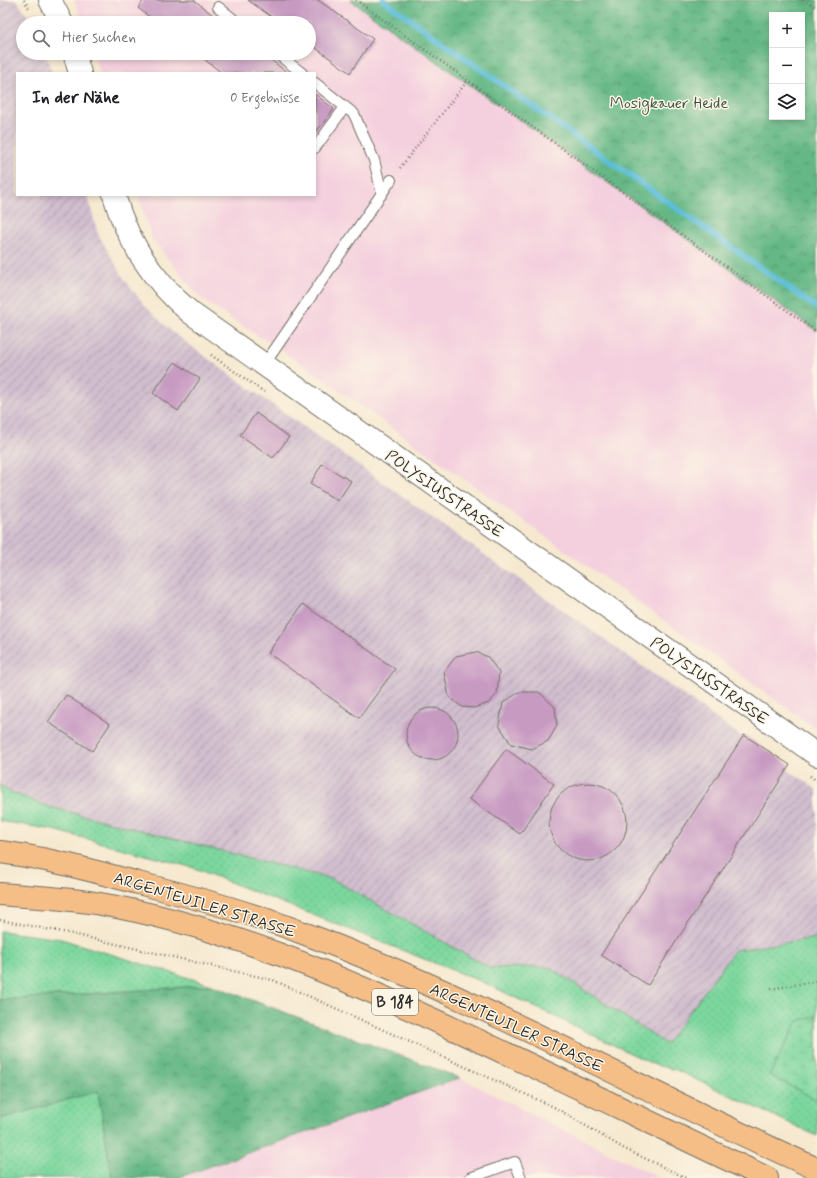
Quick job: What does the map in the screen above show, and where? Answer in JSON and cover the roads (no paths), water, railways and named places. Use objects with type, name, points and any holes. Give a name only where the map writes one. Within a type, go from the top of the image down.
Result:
[{"type":"main road","name":"ARGENTEUILER STRASSE","points":[[0,852],[43,859],[168,890],[224,906],[302,932],[378,962],[523,1028],[655,1094],[817,1169]]},
{"type":"main road","name":"ARGENTEUILER STRASSE","points":[[0,894],[94,903],[127,910],[204,930],[300,962],[356,984],[498,1049],[767,1178]]},
{"type":"street","points":[[50,0],[58,16]]},
{"type":"street","points":[[76,60],[80,72]]},
{"type":"street","name":"POLYSIUSSTRASSE","points":[[114,196],[126,230],[151,271],[169,293],[191,313],[817,755]]},
{"type":"lane","points":[[218,7],[229,16]]},
{"type":"lane","points":[[285,60],[301,72]]},
{"type":"lane","points":[[316,84],[354,114],[374,160],[382,194]]},
{"type":"lane","points":[[316,147],[345,107]]},
{"type":"lane","points":[[264,365],[391,180]]},
{"type":"lane","points":[[470,1178],[515,1162],[521,1178]]},
{"type":"waterway","points":[[383,0],[817,308]]},
{"type":"park label","name":"Mosigkauer Heide","points":[[669,102]]}]
